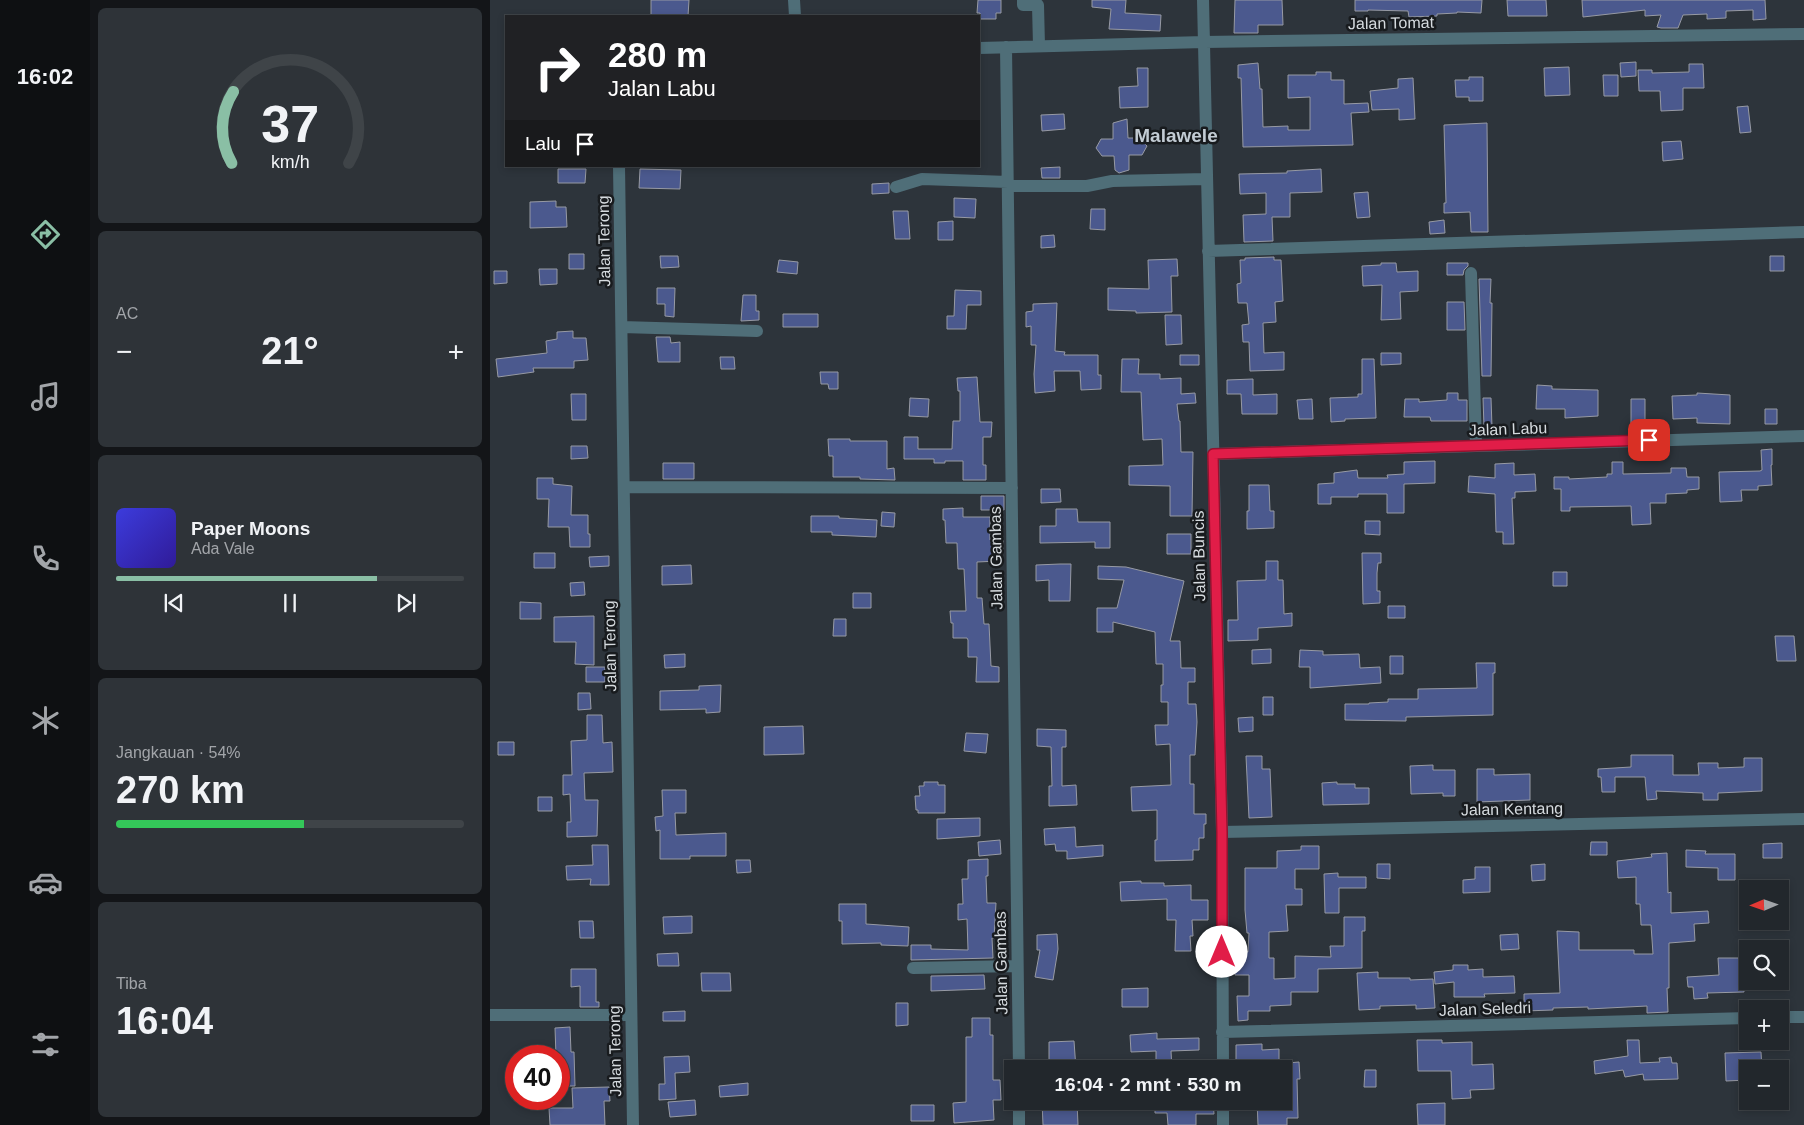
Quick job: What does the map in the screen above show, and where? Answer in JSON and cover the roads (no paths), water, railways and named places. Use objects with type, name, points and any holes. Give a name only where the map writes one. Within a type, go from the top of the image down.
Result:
[{"type":"street","points":[[794,0],[795,15]]},
{"type":"street","points":[[1022,0],[1022,5],[1038,5],[1039,46]]},
{"type":"street","name":"Jalan Buncis","points":[[1203,0],[1222,832],[1222,1060]]},
{"type":"street","name":"Jalan Tomat","points":[[980,48],[1204,42],[1804,34]]},
{"type":"street","name":"Jalan Gambas","points":[[1006,47],[1019,1060]]},
{"type":"street","name":"Jalan Terong","points":[[619,167],[633,1125]]},
{"type":"street","points":[[896,187],[922,179],[1087,186],[1112,181],[1206,179]]},
{"type":"street","points":[[1208,251],[1804,232]]},
{"type":"street","points":[[1471,273],[1476,446]]},
{"type":"street","points":[[622,327],[757,331]]},
{"type":"street","name":"Jalan Labu","points":[[1213,454],[1804,436]]},
{"type":"street","points":[[624,487],[1012,488]]},
{"type":"street","name":"Jalan Kentang","points":[[1222,832],[1804,819]]},
{"type":"street","points":[[913,968],[1017,966]]},
{"type":"street","points":[[490,1015],[631,1015]]},
{"type":"street","points":[[1789,1017],[1804,1017]]},
{"type":"street","name":"Jalan Seledri","points":[[1222,1032],[1739,1018]]},
{"type":"street","points":[[1019,1110],[1019,1125]]},
{"type":"street","points":[[1223,1110],[1223,1125]]},
{"type":"district","name":"Malawele","points":[[1176,135]]}]
